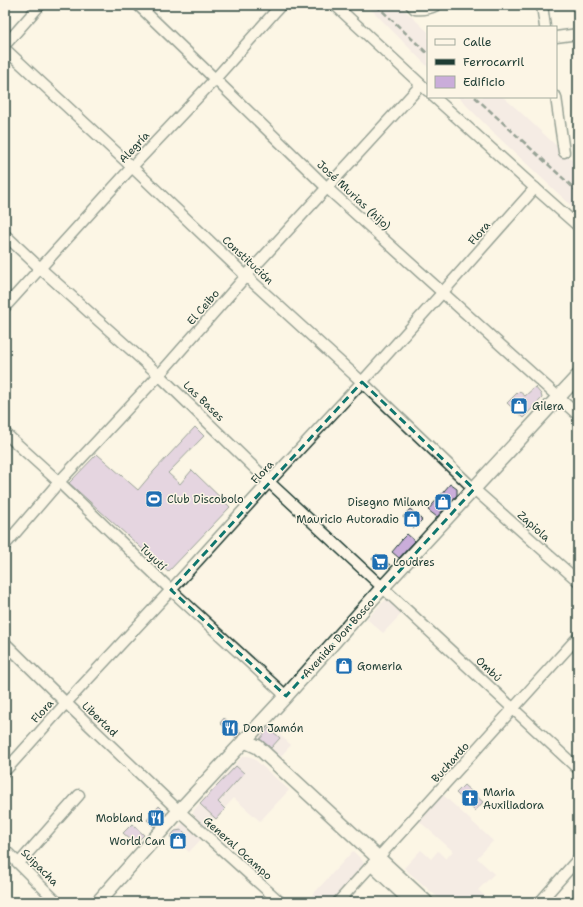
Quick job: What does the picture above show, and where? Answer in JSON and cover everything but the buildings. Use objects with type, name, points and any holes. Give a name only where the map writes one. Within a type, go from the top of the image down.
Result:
[{"type":"main road","name":"Avenida Don Bosco","points":[[98,902],[286,696],[383,587],[578,376]]},
{"type":"main road","points":[[245,741],[252,753],[375,861],[426,902]]},
{"type":"main road","points":[[375,861],[412,902]]},
{"type":"street","points":[[5,44],[40,5]]},
{"type":"street","name":"José Murias (hijo)","points":[[138,5],[327,188],[578,415]]},
{"type":"street","name":"Alegría","points":[[5,306],[215,79],[281,5]]},
{"type":"street","points":[[335,5],[424,88]]},
{"type":"street","points":[[413,7],[423,10],[437,5]]},
{"type":"street","points":[[542,5],[545,26]]},
{"type":"street","points":[[557,37],[578,34]]},
{"type":"street","name":"Constitución","points":[[5,49],[246,276],[362,382],[474,489]]},
{"type":"street","name":"El Ceibo","points":[[5,545],[59,482],[159,375],[246,276],[327,188],[424,88]]},
{"type":"street","points":[[435,98],[578,226]]},
{"type":"street","points":[[556,98],[564,152]]},
{"type":"street","name":"Flora","points":[[5,771],[362,382],[535,188]]},
{"type":"street","name":"Las Bases","points":[[5,235],[159,375],[269,482],[383,587]]},
{"type":"street","name":"Tuyutí","points":[[5,433],[286,696]]},
{"type":"street","name":"Zapiola","points":[[474,489],[578,581]]},
{"type":"street","name":"Ombú","points":[[383,587],[578,769]]},
{"type":"street","name":"Buchardo","points":[[338,902],[578,637]]},
{"type":"street","name":"Libertad","points":[[5,643],[180,811]]},
{"type":"street","points":[[19,863],[79,795]]},
{"type":"street","name":"General Ocampo","points":[[180,811],[280,902]]},
{"type":"street","name":"Suipacha","points":[[5,850],[58,902]]},
{"type":"street","points":[[540,902],[578,859]]},
{"type":"highlighted area","points":[[362,382],[474,489],[286,696],[171,590]]},
{"type":"shaded area","points":[[367,5],[399,5],[427,31],[427,66]]},
{"type":"shaded area","points":[[459,98],[504,98],[578,166],[578,212]]},
{"type":"shaded area","points":[[386,600],[389,600],[403,612],[383,633],[367,619]]},
{"type":"shaded area","points":[[269,725],[291,745],[277,760],[257,740]]},
{"type":"shaded area","points":[[245,756],[253,758],[289,790],[260,821],[234,798],[206,828],[195,817],[193,813],[194,810],[242,757]]},
{"type":"shaded area","points":[[442,794],[493,841],[477,858],[494,874],[478,890],[487,898],[483,902],[443,902],[404,868],[421,850],[431,859],[438,851],[446,859],[453,851],[418,820]]},
{"type":"shaded area","points":[[184,822],[204,836],[189,852],[171,835]]},
{"type":"shaded area","points":[[353,851],[362,860],[363,867],[333,902],[306,902]]},
{"type":"railway","points":[[376,5],[427,53]]},
{"type":"railway","points":[[476,98],[578,192]]},
{"type":"place","name":"Gilera","points":[[519,406]]},
{"type":"place","name":"Club Discobolo","points":[[154,499]]},
{"type":"place","name":"Disegno Milano","points":[[443,502]]},
{"type":"place","name":"Mauricio Autoradio","points":[[412,519]]},
{"type":"place","name":"Loudres","points":[[380,562]]},
{"type":"place","name":"Gomeria","points":[[344,666]]},
{"type":"place","name":"Don Jamón","points":[[230,728]]},
{"type":"place","name":"Maria Auxiliadora","points":[[470,798]]},
{"type":"place","name":"Mobland","points":[[156,818]]},
{"type":"place","name":"World Can","points":[[178,841]]}]
